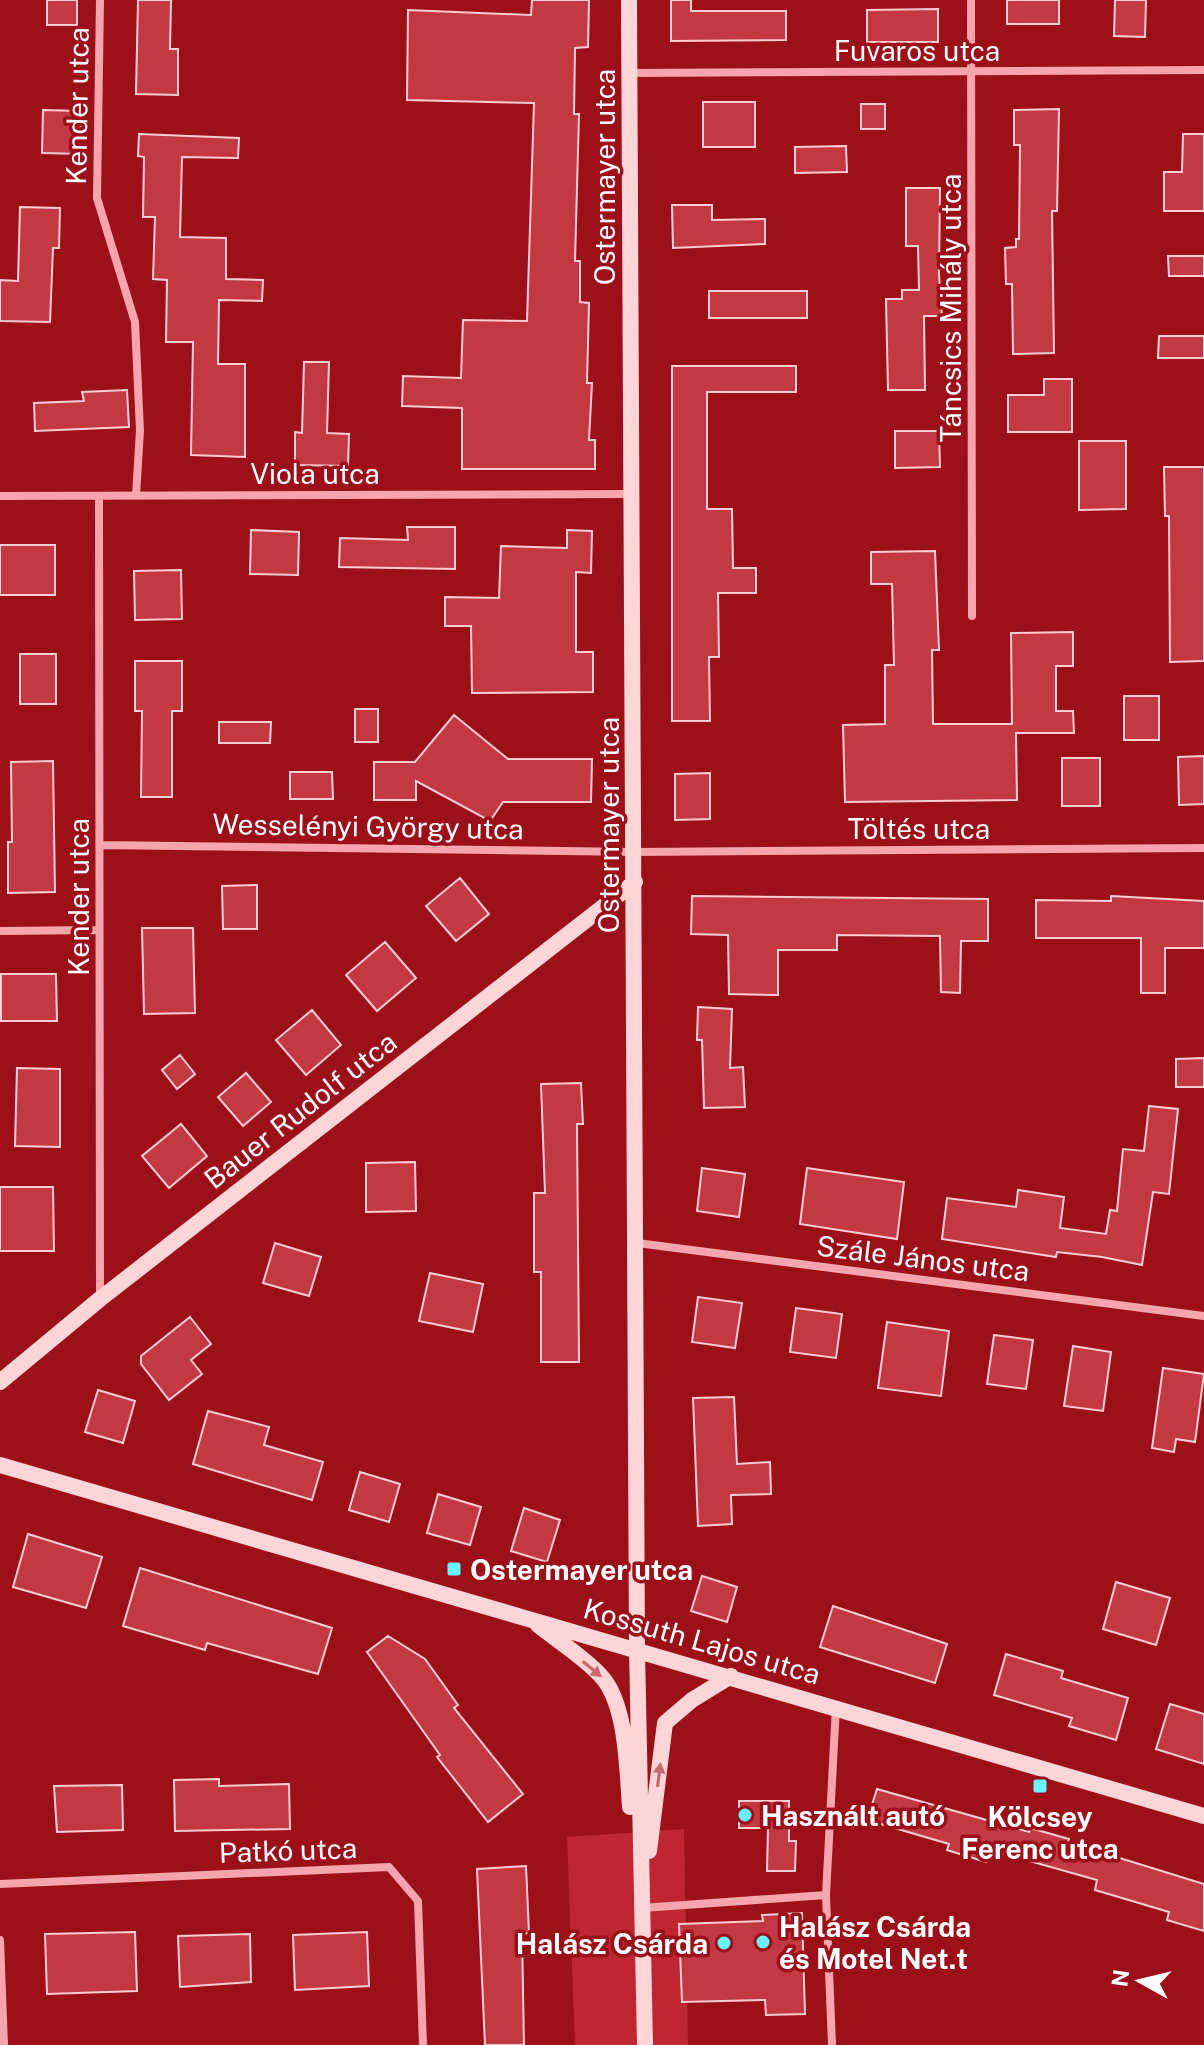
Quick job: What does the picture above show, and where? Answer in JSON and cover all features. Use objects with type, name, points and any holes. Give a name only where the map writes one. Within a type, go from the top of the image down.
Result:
[{"type":"street","name":"Kender utca","points":[[100,0],[97,198],[135,322],[140,431],[136,495]]},
{"type":"street","name":"Ostermayer utca","points":[[629,0],[637,1649],[642,1908]]},
{"type":"street","name":"Táncsics Mihály utca","points":[[971,0],[972,616]]},
{"type":"street","name":"Fuvaros utca","points":[[630,73],[1204,70]]},
{"type":"street","name":"Viola utca","points":[[0,496],[631,494]]},
{"type":"street","name":"Kender utca","points":[[99,496],[100,1299]]},
{"type":"street","name":"Wesselényi György utca","points":[[100,845],[635,852]]},
{"type":"street","name":"Töltés utca","points":[[635,852],[1204,848]]},
{"type":"street","name":"Bauer Rudolf utca","points":[[0,1382],[100,1299],[635,882]]},
{"type":"street","points":[[0,931],[99,930]]},
{"type":"street","name":"Szále János utca","points":[[637,1243],[1204,1316]]},
{"type":"street","name":"Kossuth Lajos utca","points":[[0,1465],[836,1706],[1204,1816]]},
{"type":"street","points":[[531,1620],[602,1676],[614,1698],[625,1747],[642,1908],[645,2045]]},
{"type":"street","points":[[642,1908],[665,1723],[692,1700],[731,1676]]},
{"type":"street","points":[[832,2045],[826,1895],[836,1706]]},
{"type":"street","name":"Patkó utca","points":[[0,1884],[389,1867],[418,1901],[423,2045]]},
{"type":"street","points":[[642,1908],[826,1895]]},
{"type":"street","points":[[0,1940],[4,2045]]},
{"type":"shaded area","points":[[684,1829],[688,2045],[575,2045],[567,1837]]},
{"type":"building","points":[[47,0],[77,0],[77,25],[47,25]]},
{"type":"building","points":[[138,0],[171,0],[170,49],[178,49],[178,95],[136,94]]},
{"type":"building","points":[[532,0],[589,0],[588,47],[575,48],[574,114],[579,114],[575,261],[580,261],[580,302],[589,303],[587,383],[592,383],[589,440],[595,440],[595,469],[462,469],[462,408],[402,406],[403,376],[461,378],[463,320],[527,321],[534,103],[407,100],[408,10],[531,15]]},
{"type":"building","points":[[671,0],[691,0],[691,11],[786,11],[786,40],[671,41]]},
{"type":"building","points":[[1007,0],[1059,0],[1059,24],[1007,24]]},
{"type":"building","points":[[1115,0],[1146,0],[1145,37],[1114,36]]},
{"type":"building","points":[[938,9],[938,42],[867,42],[867,10]]},
{"type":"building","points":[[703,102],[755,102],[755,147],[703,147]]},
{"type":"building","points":[[861,104],[885,104],[885,129],[861,129]]},
{"type":"building","points":[[1059,109],[1057,211],[1052,211],[1054,353],[1013,354],[1012,284],[1006,284],[1005,248],[1016,247],[1016,239],[1019,239],[1020,145],[1014,145],[1014,110]]},
{"type":"building","points":[[43,110],[81,111],[81,154],[42,153]]},
{"type":"building","points":[[139,134],[239,138],[238,158],[182,157],[180,237],[226,238],[226,279],[263,280],[262,301],[219,300],[218,364],[245,364],[245,457],[191,455],[193,342],[166,342],[167,280],[153,279],[155,217],[143,217],[144,157],[138,156]]},
{"type":"building","points":[[1183,134],[1204,134],[1204,211],[1164,211],[1164,172],[1182,172]]},
{"type":"building","points":[[846,146],[847,172],[795,173],[795,147]]},
{"type":"building","points":[[906,188],[940,188],[942,316],[924,316],[925,390],[888,390],[886,299],[902,299],[902,290],[919,290],[918,246],[906,246]]},
{"type":"building","points":[[672,205],[712,205],[712,220],[765,219],[765,244],[673,248]]},
{"type":"building","points":[[20,207],[60,208],[59,248],[53,248],[50,322],[0,321],[0,280],[18,281]]},
{"type":"building","points":[[1168,256],[1204,256],[1204,276],[1169,276]]},
{"type":"building","points":[[709,291],[807,291],[807,318],[709,318]]},
{"type":"building","points":[[1159,336],[1204,336],[1204,358],[1158,358]]},
{"type":"building","points":[[304,362],[329,362],[327,433],[349,434],[348,466],[295,465],[295,432],[302,433]]},
{"type":"building","points":[[672,366],[796,366],[796,392],[707,392],[707,509],[732,509],[733,568],[756,568],[756,593],[718,593],[719,657],[709,657],[710,721],[672,721]]},
{"type":"building","points":[[1044,379],[1072,379],[1072,432],[1008,432],[1008,395],[1044,395]]},
{"type":"building","points":[[127,390],[129,427],[35,431],[34,403],[84,401],[82,392]]},
{"type":"building","points":[[895,431],[939,431],[940,467],[895,468]]},
{"type":"building","points":[[1079,441],[1126,441],[1126,509],[1079,510]]},
{"type":"building","points":[[1164,467],[1204,467],[1204,661],[1170,662],[1169,516],[1165,516]]},
{"type":"building","points":[[407,527],[455,527],[455,569],[339,567],[340,538],[408,540]]},
{"type":"building","points":[[251,530],[299,532],[298,575],[250,574]]},
{"type":"building","points":[[567,530],[592,531],[591,573],[576,572],[576,652],[593,652],[593,692],[472,693],[471,626],[445,626],[445,597],[499,598],[501,546],[567,548]]},
{"type":"building","points":[[0,545],[55,545],[55,595],[0,595]]},
{"type":"building","points":[[935,551],[939,650],[932,650],[933,724],[1012,724],[1011,633],[1073,632],[1073,666],[1056,666],[1056,711],[1073,711],[1074,733],[1016,733],[1017,800],[845,802],[843,725],[885,724],[885,665],[894,665],[892,584],[871,584],[871,552]]},
{"type":"building","points":[[181,570],[182,619],[135,620],[134,571]]},
{"type":"building","points":[[20,654],[56,654],[56,704],[20,704]]},
{"type":"building","points":[[135,661],[182,661],[182,711],[172,711],[172,797],[141,797],[142,711],[135,711]]},
{"type":"building","points":[[1124,696],[1159,696],[1159,740],[1124,740]]},
{"type":"building","points":[[355,709],[378,709],[378,742],[355,742]]},
{"type":"building","points":[[454,715],[508,759],[592,759],[591,802],[503,802],[490,821],[416,781],[416,800],[374,800],[374,762],[415,762]]},
{"type":"building","points":[[219,722],[271,722],[270,743],[219,743]]},
{"type":"building","points":[[1204,756],[1204,804],[1179,805],[1178,757]]},
{"type":"building","points":[[1062,758],[1100,758],[1100,806],[1062,806]]},
{"type":"building","points":[[53,761],[55,892],[8,893],[8,842],[12,842],[11,762]]},
{"type":"building","points":[[290,772],[332,772],[333,799],[290,799]]},
{"type":"building","points":[[710,773],[710,819],[675,820],[675,774]]},
{"type":"building","points":[[460,878],[489,914],[456,941],[426,906]]},
{"type":"building","points":[[257,885],[257,929],[223,929],[222,886]]},
{"type":"building","points":[[692,896],[988,899],[988,941],[961,941],[960,993],[941,992],[940,936],[837,935],[837,950],[778,950],[778,995],[729,994],[728,935],[691,934]]},
{"type":"building","points":[[1111,896],[1204,901],[1204,948],[1165,948],[1165,993],[1141,993],[1141,938],[1036,938],[1036,900],[1111,901]]},
{"type":"building","points":[[142,928],[193,928],[195,1013],[144,1014]]},
{"type":"building","points":[[385,942],[416,978],[377,1011],[346,975]]},
{"type":"building","points":[[1,974],[56,974],[57,1021],[1,1021]]},
{"type":"building","points":[[698,1007],[732,1009],[730,1068],[743,1067],[745,1107],[704,1108],[702,1040],[697,1040]]},
{"type":"building","points":[[312,1010],[341,1045],[306,1075],[276,1040]]},
{"type":"building","points":[[180,1055],[195,1074],[177,1089],[162,1070]]},
{"type":"building","points":[[1204,1058],[1204,1087],[1176,1087],[1176,1059]]},
{"type":"building","points":[[17,1068],[60,1069],[60,1147],[15,1146]]},
{"type":"building","points":[[246,1073],[271,1102],[243,1126],[218,1097]]},
{"type":"building","points":[[581,1083],[583,1124],[577,1124],[579,1362],[541,1362],[541,1272],[534,1272],[534,1193],[545,1193],[541,1084]]},
{"type":"building","points":[[1149,1106],[1178,1109],[1169,1194],[1153,1192],[1142,1265],[1057,1252],[1056,1257],[942,1239],[947,1198],[1016,1207],[1018,1190],[1064,1197],[1060,1228],[1106,1234],[1110,1210],[1117,1211],[1123,1149],[1144,1151]]},
{"type":"building","points":[[181,1124],[207,1156],[169,1188],[142,1156]]},
{"type":"building","points":[[415,1162],[416,1211],[366,1212],[366,1163]]},
{"type":"building","points":[[702,1168],[745,1174],[739,1217],[697,1211]]},
{"type":"building","points":[[807,1168],[904,1182],[897,1239],[800,1224]]},
{"type":"building","points":[[0,1187],[53,1187],[54,1251],[0,1251]]},
{"type":"building","points":[[275,1243],[321,1257],[309,1296],[263,1283]]},
{"type":"building","points":[[430,1273],[483,1284],[473,1332],[419,1321]]},
{"type":"building","points":[[698,1297],[742,1303],[735,1348],[692,1342]]},
{"type":"building","points":[[796,1308],[842,1314],[836,1358],[790,1352]]},
{"type":"building","points":[[190,1317],[211,1344],[191,1360],[202,1374],[169,1400],[141,1364],[141,1356]]},
{"type":"building","points":[[887,1322],[949,1331],[941,1396],[878,1388]]},
{"type":"building","points":[[994,1335],[1033,1340],[1026,1389],[987,1384]]},
{"type":"building","points":[[1073,1346],[1111,1352],[1103,1411],[1064,1406]]},
{"type":"building","points":[[1163,1368],[1204,1374],[1195,1442],[1176,1439],[1174,1452],[1152,1448]]},
{"type":"building","points":[[98,1390],[135,1401],[123,1443],[85,1432]]},
{"type":"building","points":[[734,1397],[737,1464],[770,1462],[771,1494],[731,1495],[732,1524],[698,1526],[693,1398]]},
{"type":"building","points":[[208,1411],[269,1427],[264,1445],[323,1462],[312,1500],[193,1464]]},
{"type":"building","points":[[360,1472],[400,1484],[389,1522],[349,1510]]},
{"type":"building","points":[[438,1494],[481,1507],[470,1545],[427,1533]]},
{"type":"building","points":[[524,1508],[560,1520],[547,1562],[511,1551]]},
{"type":"building","points":[[28,1534],[102,1557],[86,1608],[13,1587]]},
{"type":"building","points":[[140,1568],[332,1628],[318,1674],[207,1643],[205,1650],[123,1626]]},
{"type":"building","points":[[702,1576],[737,1587],[727,1622],[691,1611]]},
{"type":"building","points":[[1116,1582],[1170,1598],[1156,1645],[1103,1629]]},
{"type":"building","points":[[833,1606],[947,1644],[935,1683],[820,1647]]},
{"type":"building","points":[[388,1636],[425,1659],[458,1705],[454,1708],[523,1794],[488,1822],[437,1757],[440,1755],[367,1652]]},
{"type":"building","points":[[1006,1654],[1063,1671],[1061,1678],[1128,1698],[1116,1740],[1069,1726],[1072,1718],[994,1695]]},
{"type":"building","points":[[1170,1704],[1204,1714],[1204,1764],[1156,1749]]},
{"type":"building","points":[[219,1779],[219,1786],[289,1784],[290,1829],[175,1831],[174,1780]]},
{"type":"building","points":[[122,1785],[123,1830],[57,1832],[54,1786]]},
{"type":"building","points":[[877,1789],[1029,1832],[1030,1828],[1069,1839],[1068,1842],[1204,1884],[1204,1931],[1167,1920],[1169,1912],[1095,1890],[1097,1880],[990,1850],[986,1862],[947,1850],[949,1844],[867,1820]]},
{"type":"building","points":[[739,1801],[789,1801],[789,1841],[796,1841],[795,1871],[767,1871],[768,1828],[739,1828]]},
{"type":"building","points":[[526,1866],[529,1933],[522,1934],[524,2045],[485,2045],[477,1869]]},
{"type":"building","points":[[802,1913],[805,2014],[766,2015],[765,2000],[682,2002],[679,1924],[763,1921],[762,1915]]},
{"type":"building","points":[[135,1932],[137,1991],[47,1994],[45,1934]]},
{"type":"building","points":[[367,1932],[369,1986],[295,1990],[293,1935]]},
{"type":"building","points":[[250,1934],[251,1982],[180,1987],[178,1936]]},
{"type":"place","name":"Ostermayer utca","points":[[454,1569]]},
{"type":"place","name":"Kölcsey Ferenc utca","points":[[1040,1786]]},
{"type":"place","name":"Használt autó","points":[[745,1815]]},
{"type":"place","name":"Halász Csárda és Motel Net.t","points":[[763,1942]]},
{"type":"place","name":"Halász Csárda","points":[[724,1943]]}]
